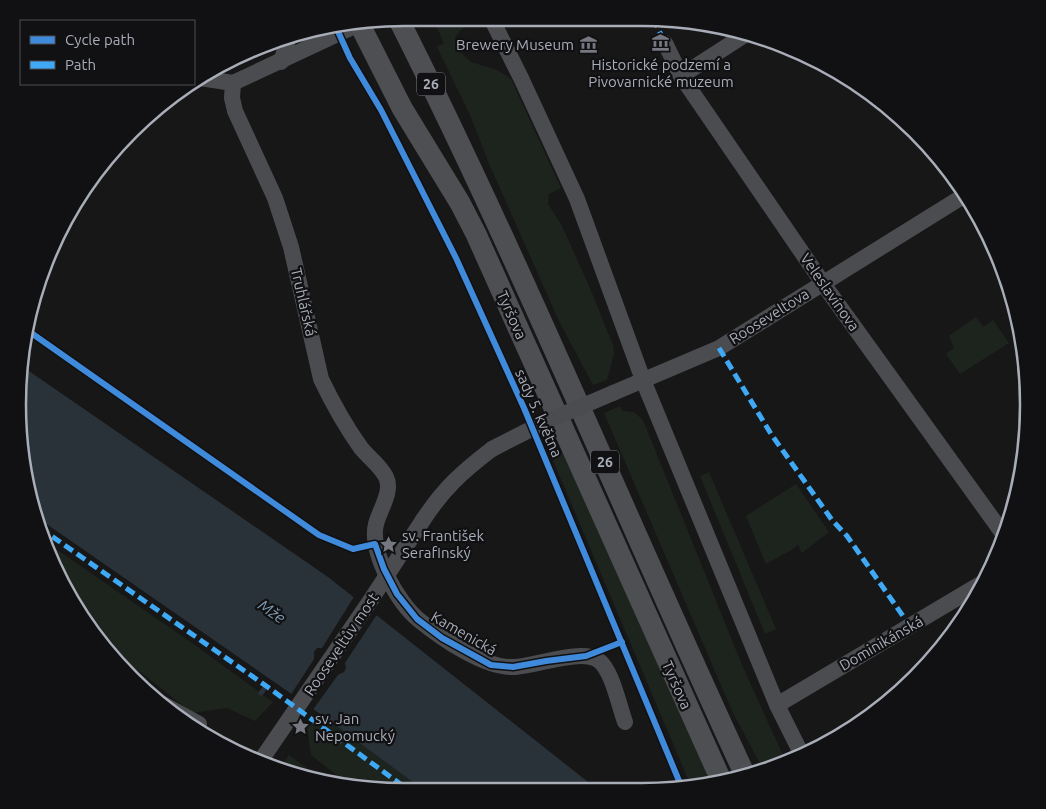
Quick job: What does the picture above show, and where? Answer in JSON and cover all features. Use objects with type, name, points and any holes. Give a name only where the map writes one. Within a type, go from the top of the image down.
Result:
[{"type":"main road","name":"Tyršova","points":[[402,26],[467,158],[742,769]]},
{"type":"main road","name":"Tyršova","points":[[362,28],[402,108],[460,203],[476,234],[718,774]]},
{"type":"street","points":[[495,26],[577,199],[643,380],[777,705],[799,748]]},
{"type":"street","points":[[211,80],[234,83],[345,31]]},
{"type":"street","points":[[681,76],[738,39]]},
{"type":"street","name":"Veleslavínova","points":[[665,43],[681,76],[822,282],[999,528]]},
{"type":"street","points":[[281,62],[286,45]]},
{"type":"street","name":"Truhlářská","points":[[234,83],[232,98],[235,112],[275,198],[291,247],[321,379],[329,396],[361,448],[387,478],[388,489],[376,524],[375,544]]},
{"type":"street","name":"Rooseveltova","points":[[643,380],[719,348],[822,282],[959,199]]},
{"type":"street","name":"Rooseveltův most","points":[[264,756],[370,601],[437,498],[453,481],[492,449],[519,434],[643,380]]},
{"type":"street","name":"Kamenická","points":[[375,544],[384,569],[397,594],[417,619],[442,638],[491,665],[513,667],[546,660],[586,656],[598,659],[607,668],[624,722]]},
{"type":"street","name":"Dominikánská","points":[[777,705],[971,589]]},
{"type":"shaded area","points":[[436,26],[466,26],[455,38],[457,49],[471,62],[497,70],[511,79],[561,188],[549,194],[548,204],[562,226],[613,345],[614,354],[607,380],[593,385],[559,321],[490,166],[470,115],[437,47],[444,43]]},
{"type":"shaded area","points":[[976,317],[983,327],[993,320],[1009,343],[960,374],[946,354],[954,348],[949,336]]},
{"type":"shaded area","points":[[620,406],[623,411],[634,412],[643,420],[742,665],[783,755],[760,764],[733,713],[604,413]]},
{"type":"shaded area","points":[[571,448],[709,776],[689,780],[552,458]]},
{"type":"shaded area","points":[[709,472],[776,629],[765,634],[700,476]]},
{"type":"shaded area","points":[[796,484],[829,532],[802,553],[798,545],[766,564],[746,516]]},
{"type":"shaded area","points":[[55,548],[192,643],[273,702],[255,721],[227,708],[192,713],[142,673],[134,669],[120,654],[90,615],[65,572]]},
{"type":"shaded area","points":[[319,713],[414,783],[355,780],[338,777],[311,755],[307,727]]},
{"type":"shaded area","points":[[289,755],[310,771],[307,770],[283,763]]},
{"type":"water","name":"Mže","points":[[28,370],[328,577],[589,783],[414,783],[319,713],[45,523],[29,454],[26,404]]},
{"type":"pier","points":[[355,595],[378,613],[345,663],[346,668],[344,672],[338,675],[312,711],[290,696],[314,659],[314,652],[317,648],[322,648]]},
{"type":"waterway","points":[[261,693],[264,689]]},
{"type":"marked path","points":[[657,27],[665,43]]},
{"type":"marked path","points":[[719,348],[771,434],[832,520],[847,536],[910,626]]},
{"type":"marked path","points":[[49,535],[269,688],[399,783]]},
{"type":"cycle path","name":"sady 5. května","points":[[338,32],[350,58],[381,110],[456,258],[524,408],[679,781]]},
{"type":"cycle path","points":[[33,334],[319,535],[353,549],[375,544],[384,569],[397,594],[417,619],[442,638],[491,665],[513,667],[586,656],[622,642]]},
{"type":"place","name":"Historické podzemí a Pivovarnické muzeum","points":[[661,43]]},
{"type":"place","name":"Brewery Museum","points":[[588,44]]},
{"type":"place","name":"sv. František Serafinský","points":[[388,544]]},
{"type":"place","name":"sv. Jan Nepomucký","points":[[301,727]]}]
